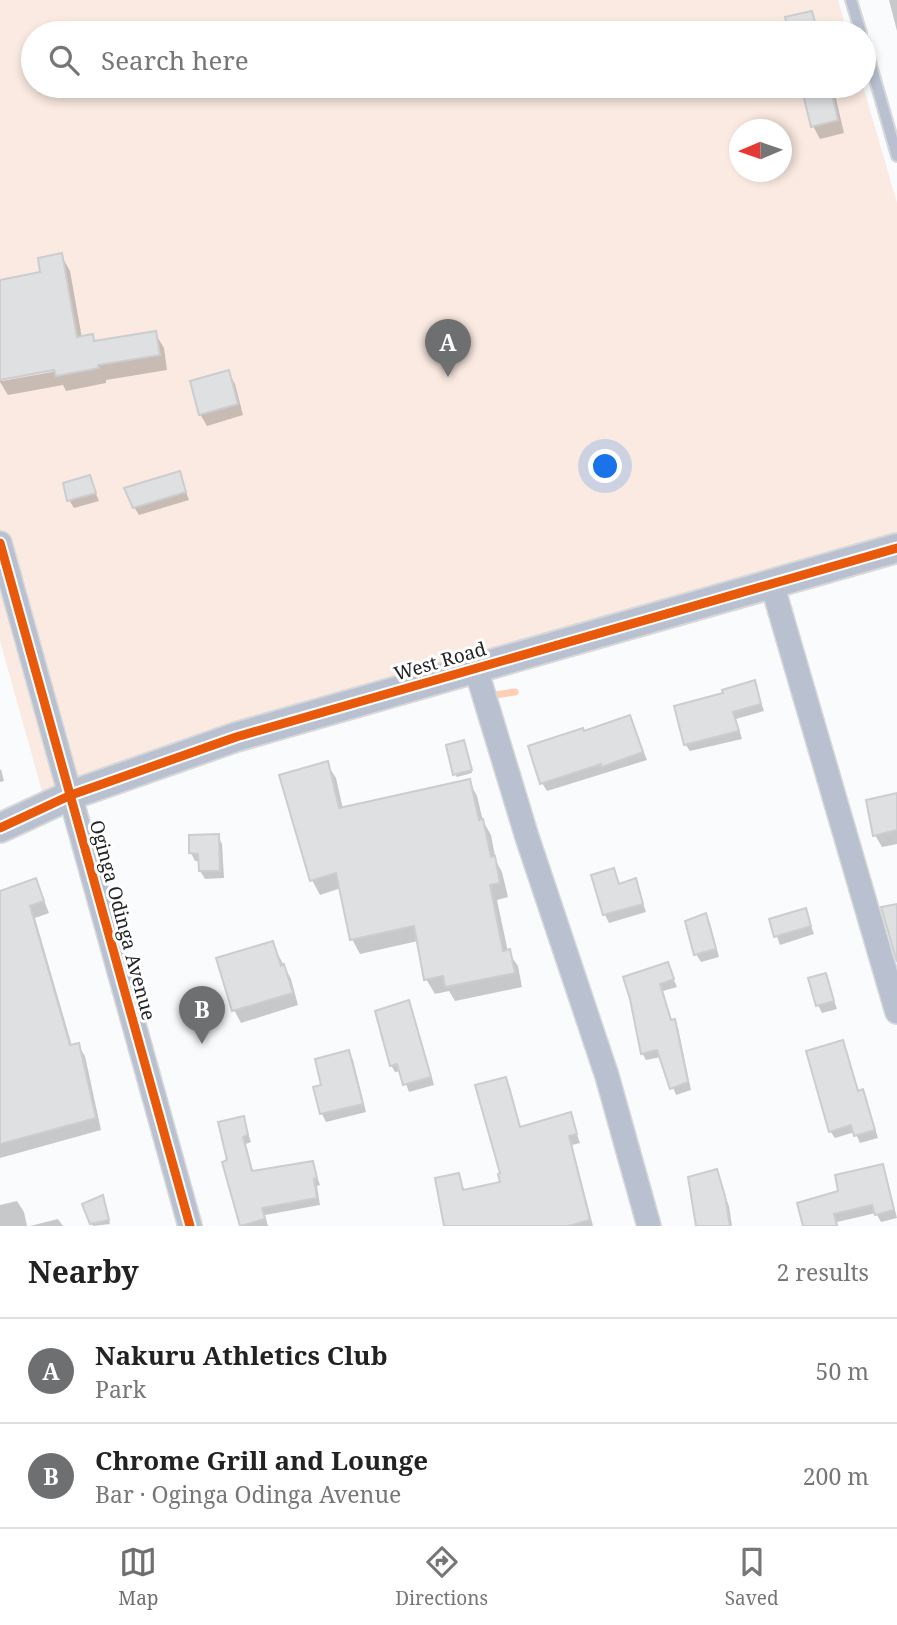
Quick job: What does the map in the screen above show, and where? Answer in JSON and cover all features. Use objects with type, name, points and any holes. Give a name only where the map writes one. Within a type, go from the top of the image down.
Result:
[{"type":"street","name":"Oginga Odinga Avenue","points":[[0,542],[190,1226]]},
{"type":"street","name":"West Road","points":[[0,828],[71,795],[236,737],[897,548]]},
{"type":"street","points":[[772,584],[897,1012]]},
{"type":"street","points":[[476,669],[527,837],[607,1076],[649,1226]]},
{"type":"lane","points":[[851,0],[857,21]]},
{"type":"lane","points":[[876,83],[897,156]]},
{"type":"shaded area","points":[[0,0],[838,0],[844,21],[21,21],[21,98],[866,98],[897,203],[897,551],[47,809],[0,641]]},
{"type":"building","points":[[812,11],[815,21],[786,21],[785,17]]},
{"type":"building","points":[[804,98],[833,98],[838,120],[811,127]]},
{"type":"building","points":[[62,253],[77,337],[93,334],[94,341],[156,331],[160,355],[98,365],[99,368],[56,376],[54,370],[0,380],[0,280],[40,272],[38,258]]},
{"type":"building","points":[[229,370],[238,404],[199,415],[190,381]]},
{"type":"building","points":[[180,471],[186,492],[133,508],[124,488]]},
{"type":"building","points":[[90,475],[96,493],[67,501],[63,483]]},
{"type":"building","points":[[755,680],[761,704],[733,712],[739,731],[684,745],[674,706],[723,693],[722,690]]},
{"type":"building","points":[[630,715],[643,752],[602,767],[601,764],[540,784],[528,746]]},
{"type":"building","points":[[464,740],[472,770],[453,775],[446,745]]},
{"type":"building","points":[[328,761],[339,808],[470,779],[479,820],[483,819],[491,857],[495,856],[500,883],[490,885],[503,951],[510,949],[515,973],[445,987],[443,976],[424,980],[414,926],[350,940],[336,873],[310,881],[279,775]]},
{"type":"building","points":[[897,793],[897,830],[873,836],[866,800]]},
{"type":"building","points":[[219,834],[220,871],[199,871],[198,854],[189,853],[189,835]]},
{"type":"building","points":[[614,868],[619,884],[636,878],[643,904],[603,915],[591,875]]},
{"type":"building","points":[[36,878],[44,901],[30,906],[70,1045],[79,1043],[96,1118],[0,1144],[0,891]]},
{"type":"building","points":[[897,904],[897,962],[881,907]]},
{"type":"building","points":[[806,908],[811,926],[774,937],[769,919]]},
{"type":"building","points":[[706,913],[716,949],[694,955],[685,921]]},
{"type":"building","points":[[273,941],[293,993],[232,1011],[216,958]]},
{"type":"building","points":[[668,962],[674,979],[660,984],[671,1020],[675,1019],[688,1082],[670,1089],[657,1050],[641,1054],[623,977]]},
{"type":"building","points":[[826,973],[834,1001],[816,1006],[808,978]]},
{"type":"building","points":[[409,1000],[431,1077],[403,1085],[397,1064],[390,1066],[375,1011]]},
{"type":"building","points":[[843,1040],[858,1091],[863,1089],[875,1130],[854,1136],[851,1125],[829,1132],[806,1051]]},
{"type":"building","points":[[349,1050],[363,1104],[320,1114],[313,1087],[321,1085],[315,1059]]},
{"type":"building","points":[[506,1077],[520,1127],[571,1112],[577,1134],[569,1136],[590,1220],[568,1226],[444,1226],[435,1178],[459,1173],[463,1190],[500,1182],[500,1173],[475,1085]]},
{"type":"building","points":[[244,1116],[248,1135],[243,1137],[252,1171],[313,1161],[317,1178],[314,1179],[317,1198],[262,1208],[265,1219],[240,1226],[222,1162],[227,1160],[218,1122]]},
{"type":"building","points":[[883,1164],[894,1210],[875,1215],[872,1205],[834,1214],[837,1226],[803,1226],[797,1203],[838,1191],[835,1175]]},
{"type":"building","points":[[717,1169],[730,1226],[696,1226],[688,1177]]},
{"type":"building","points":[[103,1195],[109,1220],[90,1224],[82,1204]]},
{"type":"waterway","points":[[489,696],[515,692]]},
{"type":"cycle path","points":[[0,543],[190,1226]]},
{"type":"cycle path","points":[[0,828],[71,795],[236,737],[897,548]]},
{"type":"place","name":"Nakuru Athletics Club","points":[[448,377]]},
{"type":"place","name":"Chrome Grill and Lounge","points":[[202,1044]]}]
